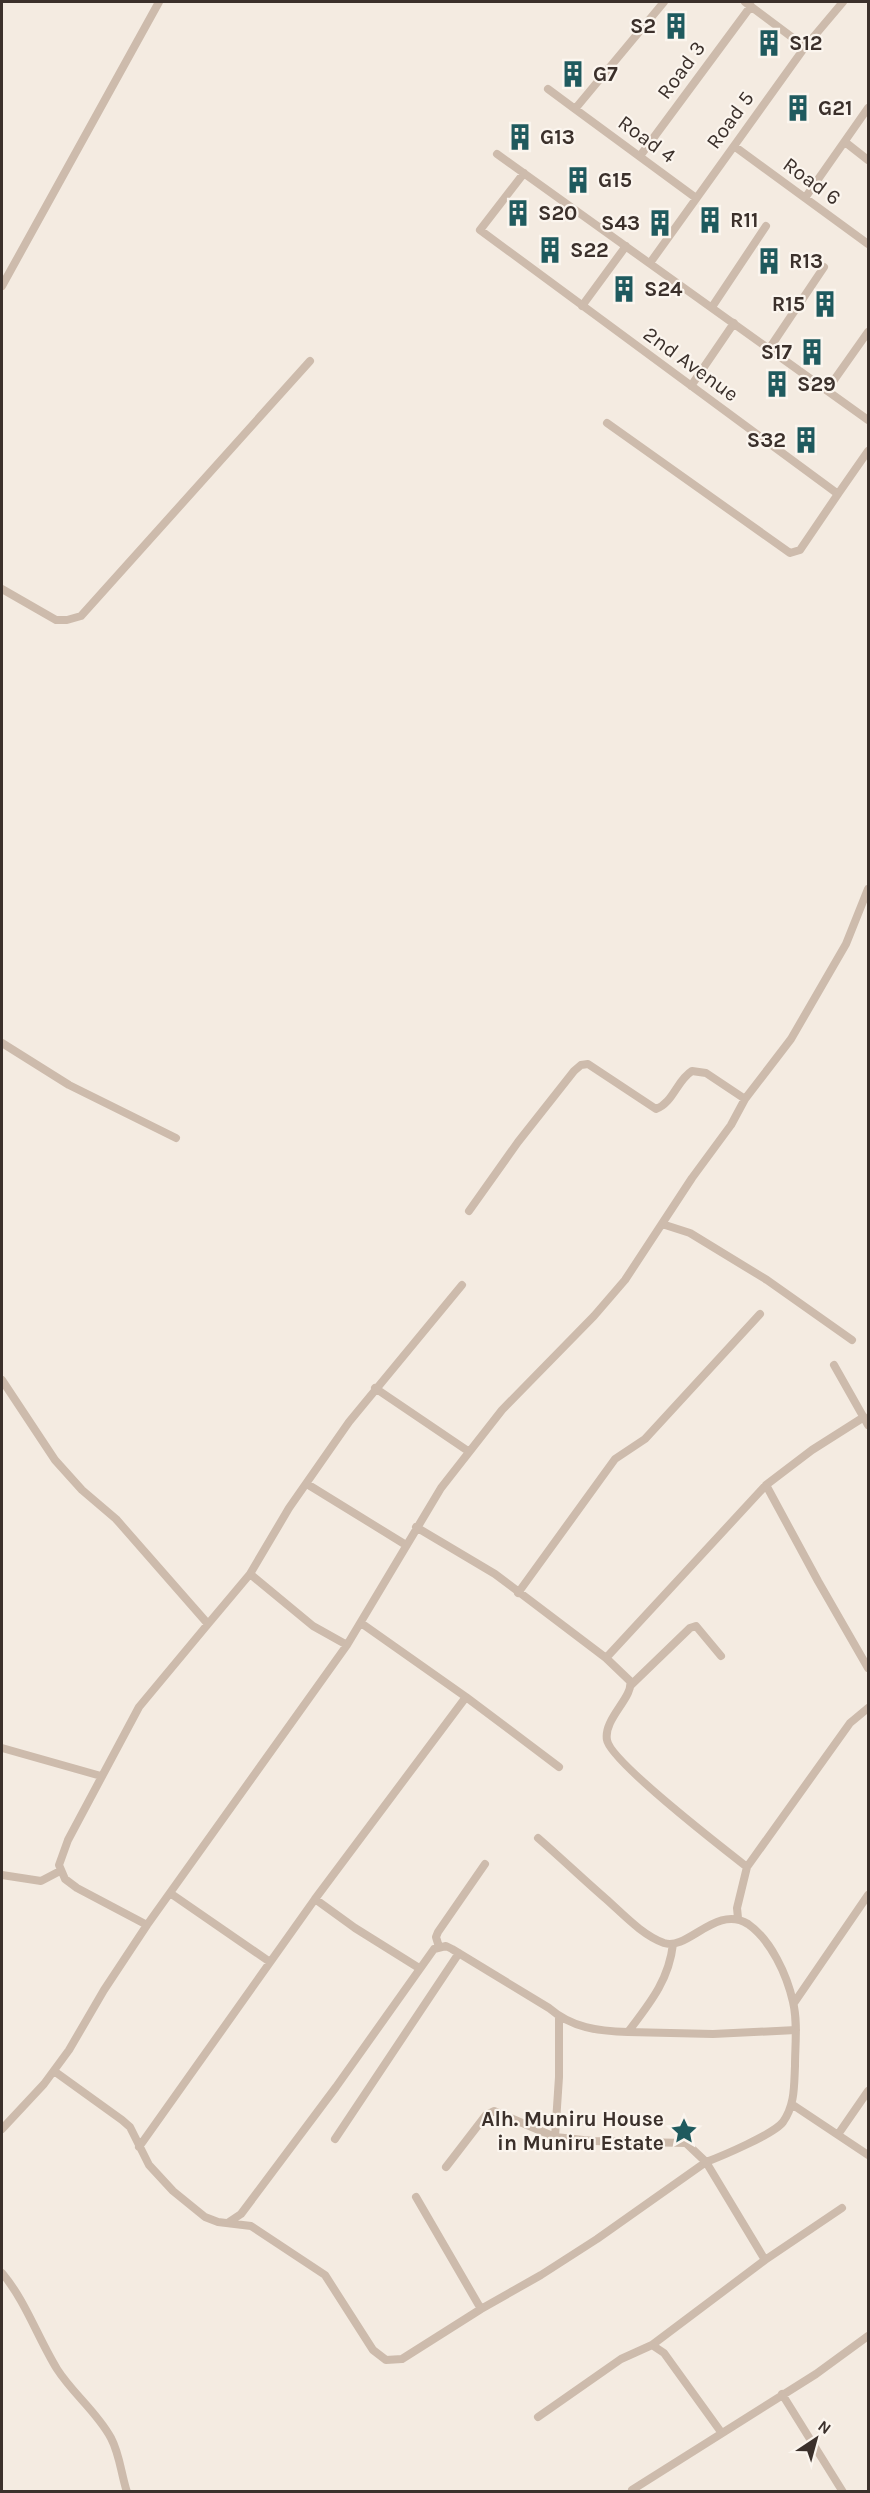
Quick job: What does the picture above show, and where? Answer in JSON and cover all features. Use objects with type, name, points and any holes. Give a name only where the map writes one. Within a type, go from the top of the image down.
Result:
[{"type":"street","points":[[2,286],[159,2]]},
{"type":"street","points":[[576,109],[664,2]]},
{"type":"street","name":"Road 5","points":[[650,263],[805,47],[843,2]]},
{"type":"street","points":[[748,4],[805,47]]},
{"type":"street","name":"Road 3","points":[[640,156],[748,4]]},
{"type":"street","name":"Road 4","points":[[548,89],[696,198]]},
{"type":"street","points":[[805,198],[868,108]]},
{"type":"street","points":[[844,142],[868,160]]},
{"type":"street","name":"Road 6","points":[[734,146],[868,244]]},
{"type":"street","points":[[497,154],[868,420]]},
{"type":"street","name":"2nd Avenue","points":[[524,173],[480,230],[838,494]]},
{"type":"street","points":[[712,308],[766,226]]},
{"type":"street","points":[[582,306],[626,246]]},
{"type":"street","points":[[769,349],[824,267]]},
{"type":"street","points":[[692,386],[734,323]]},
{"type":"street","points":[[827,390],[868,332]]},
{"type":"street","points":[[2,589],[56,621],[67,621],[81,616],[310,361]]},
{"type":"street","points":[[607,423],[790,553],[800,550],[868,451]]},
{"type":"street","points":[[2,2129],[54,2071],[69,2050],[104,1990],[147,1925],[347,1645],[416,1527],[468,1451],[502,1410],[594,1317],[626,1280],[731,1125],[745,1099],[796,1030],[846,944],[868,889]]},
{"type":"street","points":[[2,1043],[69,1084],[176,1138]]},
{"type":"street","points":[[470,1211],[518,1142],[581,1065],[588,1064],[656,1109],[665,1104],[685,1076],[692,1071],[706,1073],[745,1099]]},
{"type":"street","points":[[662,1224],[685,1231],[767,1280],[852,1340]]},
{"type":"street","points":[[147,1925],[77,1888],[65,1879],[59,1865],[64,1850],[139,1707],[250,1574],[289,1508],[375,1388],[462,1285]]},
{"type":"street","points":[[518,1593],[615,1459],[645,1439],[760,1314]]},
{"type":"street","points":[[834,1365],[868,1425]]},
{"type":"street","points":[[2,1380],[55,1460],[82,1490],[116,1519],[208,1624]]},
{"type":"street","points":[[375,1388],[468,1451]]},
{"type":"street","points":[[606,1658],[766,1485],[812,1450],[864,1417]]},
{"type":"street","points":[[307,1484],[406,1545]]},
{"type":"street","points":[[766,1485],[868,1668]]},
{"type":"street","points":[[416,1527],[486,1569],[606,1658],[630,1681],[631,1685]]},
{"type":"street","points":[[250,1574],[313,1626],[347,1645]]},
{"type":"street","points":[[361,1623],[559,1767]]},
{"type":"street","points":[[721,1656],[696,1626],[690,1628],[631,1685],[607,1731],[607,1743],[616,1755],[676,1810],[747,1867]]},
{"type":"street","points":[[139,2147],[315,1899],[465,1697]]},
{"type":"street","points":[[738,1918],[736,1908],[747,1867],[850,1723],[868,1708]]},
{"type":"street","points":[[2,1748],[101,1776]]},
{"type":"street","points":[[54,2071],[130,2127],[149,2165],[173,2191],[211,2220],[245,2224],[263,2233],[325,2275],[373,2350],[386,2360],[402,2359],[597,2239],[706,2162],[779,2126],[793,2104],[796,2030],[794,2003],[774,1955],[751,1926],[738,1918],[730,1918],[673,1944],[664,1943],[645,1932],[538,1838]]},
{"type":"street","points":[[439,1947],[436,1937],[438,1932],[485,1864]]},
{"type":"street","points":[[2,1875],[41,1881],[60,1871]]},
{"type":"street","points":[[170,1893],[270,1962]]},
{"type":"street","points":[[794,2003],[868,1895]]},
{"type":"street","points":[[315,1899],[355,1928],[419,1968]]},
{"type":"street","points":[[628,2031],[662,1984],[671,1963],[673,1944]]},
{"type":"street","points":[[229,2222],[241,2214],[336,2087],[428,1954],[439,1947],[446,1946],[459,1953],[539,2001],[559,2017],[590,2029],[713,2034],[796,2030]]},
{"type":"street","points":[[335,2139],[459,1953]]},
{"type":"street","points":[[555,2137],[559,2077],[559,2017]]},
{"type":"street","points":[[838,2133],[868,2091]]},
{"type":"street","points":[[793,2104],[868,2155]]},
{"type":"street","points":[[446,2167],[486,2115],[494,2111],[555,2137],[593,2141],[686,2143],[706,2162],[765,2260]]},
{"type":"street","points":[[416,2197],[481,2309]]},
{"type":"street","points":[[538,2417],[621,2359],[652,2345],[765,2260],[842,2208]]},
{"type":"street","points":[[241,2214],[245,2224]]},
{"type":"street","points":[[2,2273],[57,2370],[97,2417],[111,2438],[118,2454],[127,2492]]},
{"type":"street","points":[[632,2490],[816,2374],[868,2336]]},
{"type":"street","points":[[652,2345],[664,2353],[721,2432]]},
{"type":"street","points":[[782,2394],[843,2492]]},
{"type":"place","name":"S2","points":[[676,26]]},
{"type":"place","name":"S12","points":[[769,43]]},
{"type":"place","name":"G7","points":[[573,74]]},
{"type":"place","name":"G21","points":[[798,108]]},
{"type":"place","name":"G13","points":[[520,137]]},
{"type":"place","name":"G15","points":[[578,180]]},
{"type":"place","name":"S20","points":[[518,213]]},
{"type":"place","name":"R11","points":[[710,220]]},
{"type":"place","name":"S43","points":[[660,223]]},
{"type":"place","name":"S22","points":[[550,250]]},
{"type":"place","name":"R13","points":[[769,261]]},
{"type":"place","name":"S24","points":[[624,289]]},
{"type":"place","name":"R15","points":[[825,304]]},
{"type":"place","name":"S17","points":[[812,352]]},
{"type":"place","name":"S29","points":[[777,384]]},
{"type":"place","name":"S32","points":[[806,440]]},
{"type":"place","name":"Alh. Muniru House in Muniru Estate","points":[[684,2131]]}]
